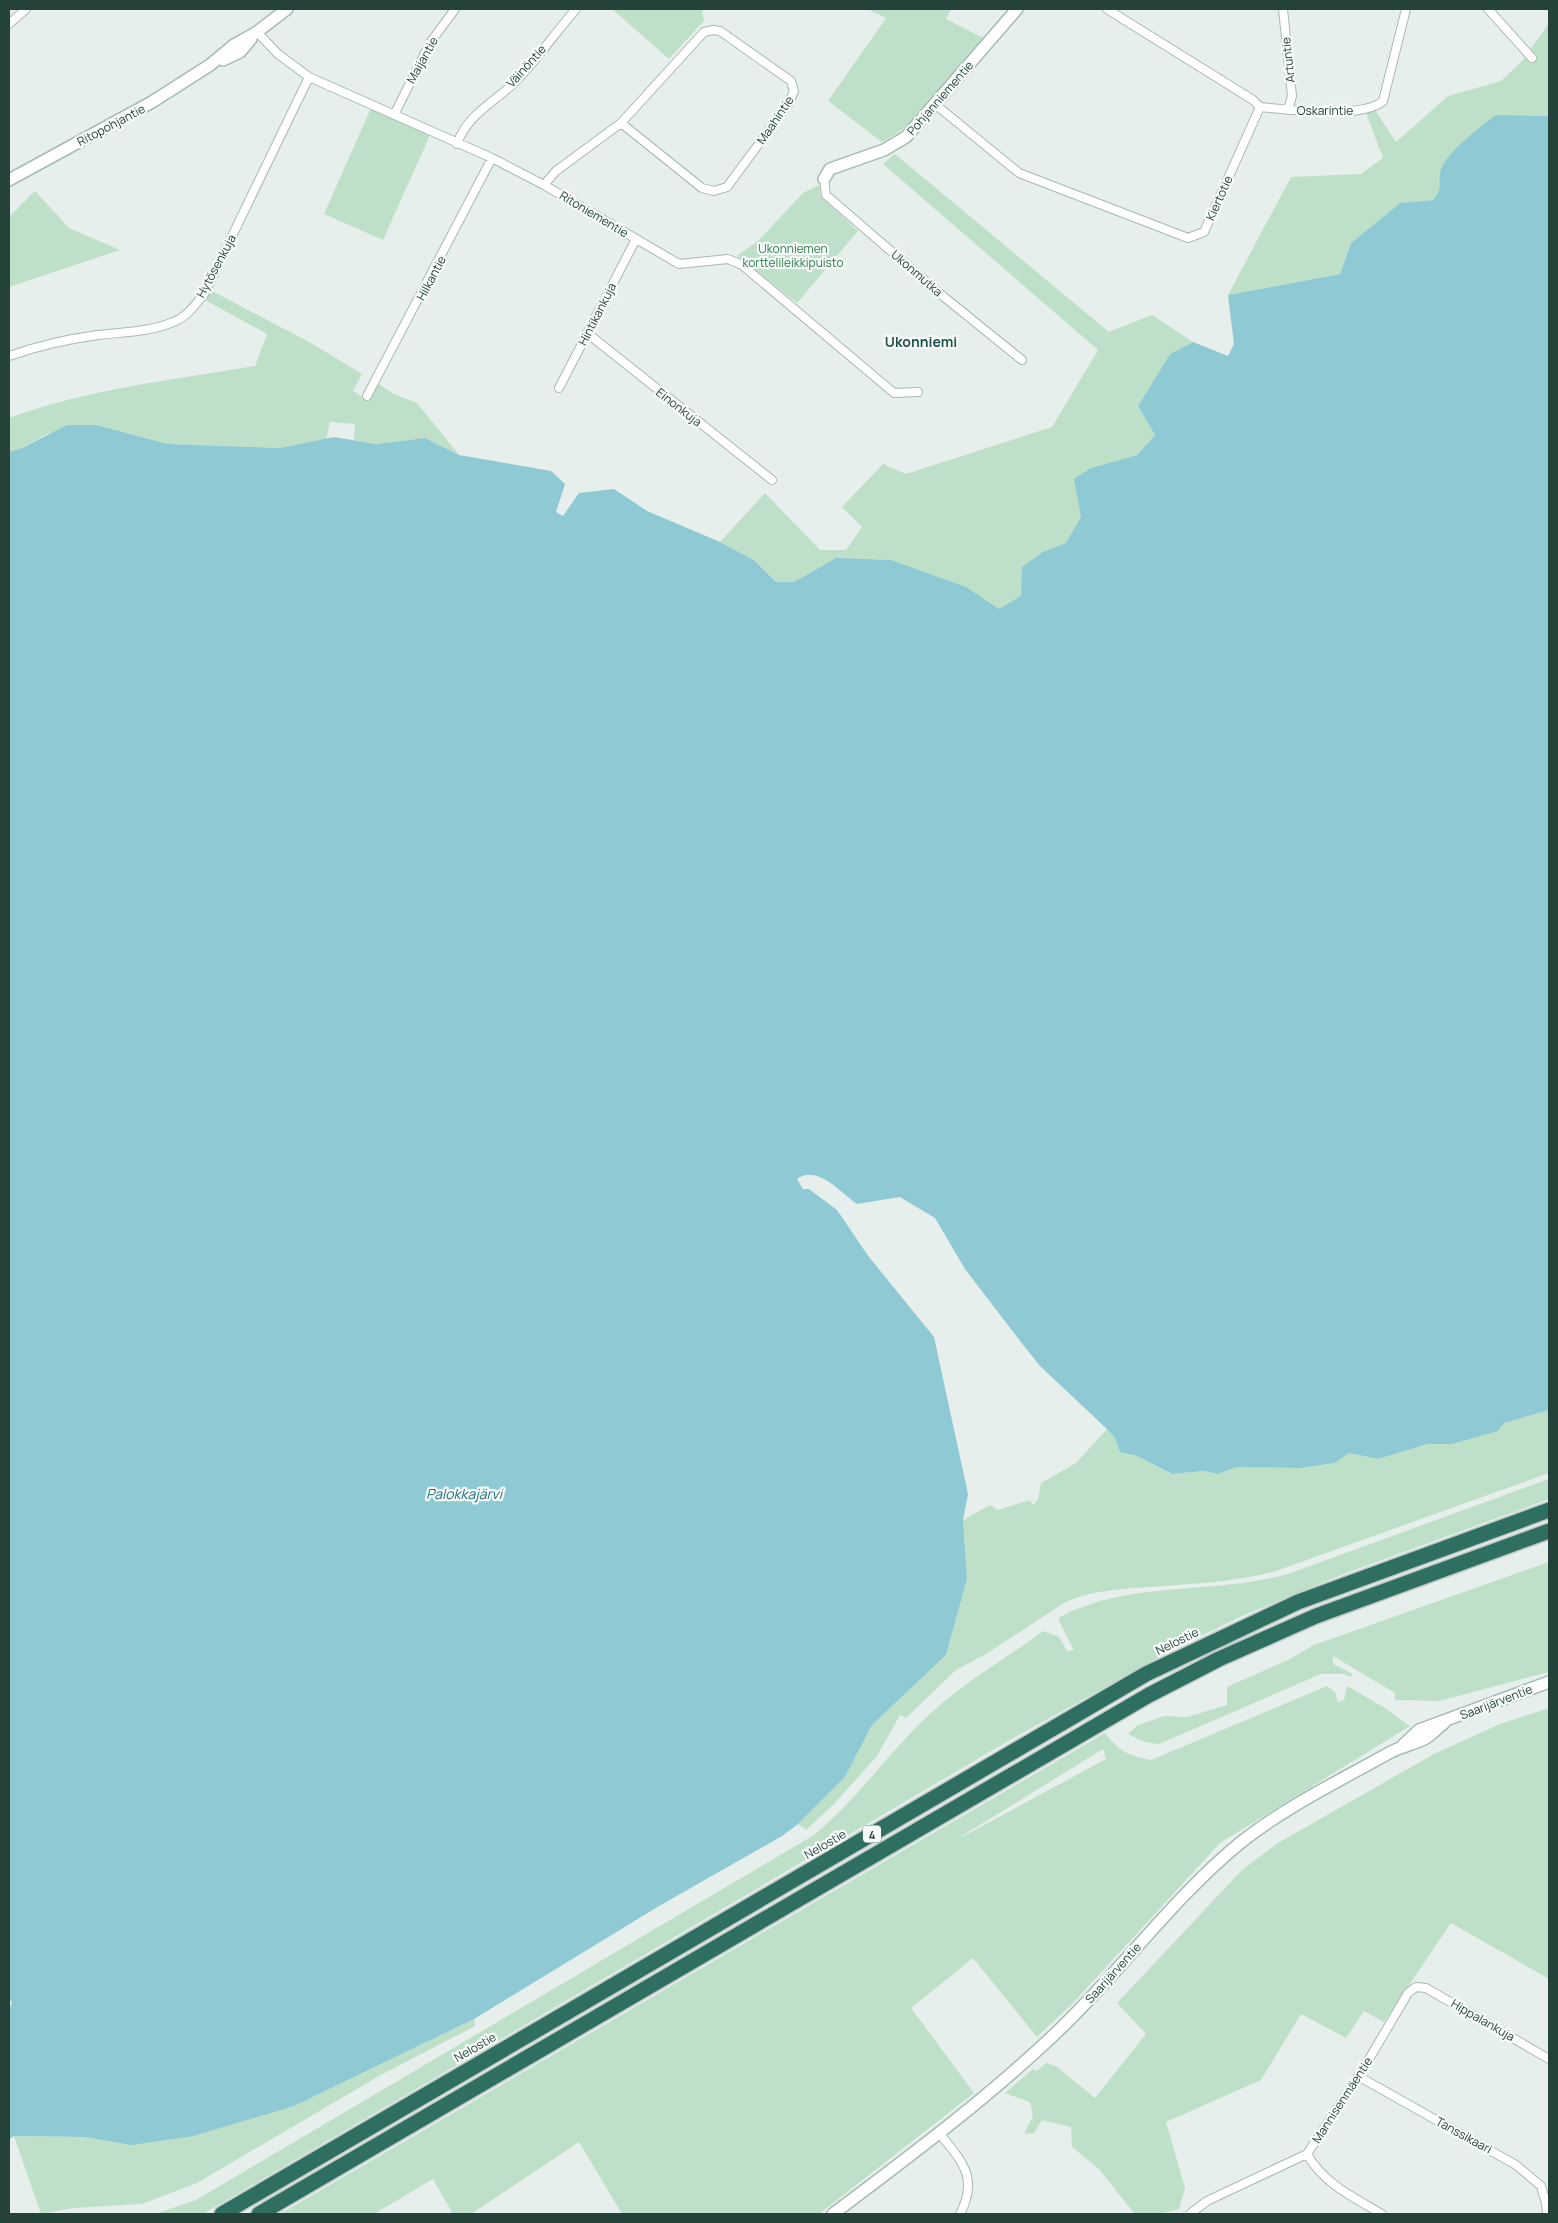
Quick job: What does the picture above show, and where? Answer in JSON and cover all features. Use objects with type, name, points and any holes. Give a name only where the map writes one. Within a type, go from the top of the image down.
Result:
[{"type":"highway","name":"Nelostie","points":[[222,2214],[1146,1674],[1238,1628],[1298,1602],[1549,1510]]},
{"type":"highway","name":"4","points":[[259,2214],[1150,1695],[1219,1660],[1316,1616],[1549,1531]]},
{"type":"main road","name":"Ritopohjantie","points":[[9,180],[152,102],[210,65],[234,45],[257,32],[287,9]]},
{"type":"main road","name":"Pohjanniementie","points":[[824,179],[830,169],[884,150],[906,137],[936,105],[1017,9]]},
{"type":"main road","name":"Saarijärventie","points":[[833,2214],[939,2133],[1057,2033],[1092,1998],[1171,1908],[1220,1860],[1276,1818],[1402,1746],[1424,1740],[1444,1723],[1478,1708],[1549,1682]]},
{"type":"street","points":[[9,24],[26,9]]},
{"type":"street","name":"Maijantie","points":[[394,115],[430,43],[455,9]]},
{"type":"street","name":"Väinöntie","points":[[457,144],[461,131],[476,113],[514,82],[576,9]]},
{"type":"street","points":[[1107,9],[1253,100],[1260,107]]},
{"type":"street","name":"Artuntie","points":[[1283,9],[1292,96],[1288,110]]},
{"type":"street","name":"Oskarintie","points":[[1260,107],[1288,110],[1365,110],[1380,104],[1383,101],[1406,9]]},
{"type":"street","points":[[1488,9],[1532,58]]},
{"type":"street","name":"Maahintie","points":[[544,185],[556,171],[621,123],[704,32],[720,31],[791,81],[794,91],[789,103],[727,187],[714,191],[702,188],[621,123]]},
{"type":"street","name":"Ritoniementie","points":[[257,32],[278,54],[308,77],[492,158],[544,185],[679,264],[728,259],[742,265],[894,393],[918,392]]},
{"type":"street","name":"Hytösenkuja","points":[[9,356],[39,346],[76,338],[161,326],[175,322],[188,313],[204,294],[308,77]]},
{"type":"street","name":"Kiertotie","points":[[936,105],[1019,173],[1188,238],[1204,232],[1260,107]]},
{"type":"street","name":"Hilkantie","points":[[367,396],[492,158]]},
{"type":"street","name":"Ukonmutka","points":[[824,179],[826,195],[944,297],[1022,360]]},
{"type":"street","name":"Hintikankuja","points":[[559,388],[636,239]]},
{"type":"street","name":"Einonkuja","points":[[587,333],[772,480]]},
{"type":"street","name":"Hippalankuja","points":[[1416,1987],[1426,1988],[1549,2058]]},
{"type":"street","name":"Mannisenmäentie","points":[[1190,2214],[1207,2201],[1307,2154],[1358,2076],[1408,1993],[1416,1987]]},
{"type":"street","name":"Tanssikaari","points":[[1358,2076],[1516,2164],[1541,2186],[1546,2203],[1546,2214]]},
{"type":"street","points":[[939,2133],[966,2170],[970,2188],[960,2214]]},
{"type":"street","points":[[1307,2154],[1314,2167],[1326,2179],[1380,2214]]},
{"type":"green space","points":[[612,9],[702,9],[704,21],[669,59]]},
{"type":"green space","points":[[867,9],[951,9],[946,19],[985,39],[938,96],[912,122],[882,142],[828,101],[886,18]]},
{"type":"green space","points":[[1549,23],[1549,116],[1496,115],[1442,167],[1441,192],[1433,200],[1400,203],[1351,243],[1340,274],[1228,295],[1291,177],[1361,174],[1383,158],[1365,110],[1373,107],[1396,142],[1448,96],[1501,81],[1523,60]]},
{"type":"green space","points":[[371,108],[430,135],[383,240],[324,214]]},
{"type":"green space","points":[[895,154],[1109,332],[1152,315],[1193,342],[1170,354],[1138,406],[1155,435],[1137,455],[1091,468],[1097,527],[1012,623],[891,560],[836,558],[794,582],[776,582],[754,560],[720,542],[765,493],[820,550],[846,550],[862,527],[842,507],[883,464],[906,474],[1052,427],[1098,350],[883,164]]},
{"type":"green space","name":"Ukonniemen korttelileikkipuisto","points":[[819,185],[821,197],[858,231],[797,303],[737,256],[759,240],[803,193]]},
{"type":"green space","points":[[35,191],[69,228],[120,250],[9,287],[9,217]]},
{"type":"green space","points":[[210,290],[311,343],[362,374],[353,391],[364,398],[377,383],[394,394],[417,403],[459,455],[425,438],[376,444],[354,440],[355,424],[330,422],[326,439],[280,448],[168,444],[96,425],[47,434],[22,448],[9,452],[9,418],[100,392],[255,366],[267,334],[205,300]]},
{"type":"green space","points":[[1549,1410],[1549,1473],[1276,1571],[1245,1578],[1213,1582],[1106,1591],[1085,1595],[1064,1603],[986,1654],[956,1670],[906,1718],[900,1715],[877,1756],[833,1805],[806,1830],[798,1824],[845,1777],[872,1725],[946,1655],[967,1579],[963,1520],[990,1505],[998,1510],[1030,1500],[1033,1505],[1038,1499],[1041,1483],[1076,1463],[1107,1429],[1115,1438],[1120,1452],[1137,1456],[1171,1474],[1203,1471],[1218,1474],[1237,1467],[1301,1468],[1335,1463],[1349,1453],[1378,1459],[1428,1444],[1452,1444],[1504,1423]]},
{"type":"green space","points":[[1549,1479],[1549,1499],[1346,1573],[1242,1616],[1176,1648],[1015,1737],[203,2214],[155,2214],[196,2200],[814,1835],[845,1806],[902,1742],[932,1712],[973,1680],[1043,1631],[1059,1637],[1067,1651],[1074,1650],[1059,1621],[1060,1617],[1087,1605],[1114,1598],[1260,1580],[1288,1574]]},
{"type":"green space","points":[[1549,1562],[1549,1672],[1439,1701],[1395,1700],[1395,1693],[1333,1656],[1333,1664],[1353,1674],[1351,1677],[1343,1674],[1321,1674],[1159,1744],[1145,1742],[1128,1734],[1138,1725],[1164,1716],[1187,1717],[1227,1705],[1227,1687],[1288,1660],[1314,1645]]},
{"type":"green space","points":[[1327,1686],[1335,1692],[1338,1702],[1344,1700],[1347,1686],[1385,1708],[1410,1726],[1220,1843],[1073,2003],[1037,2037],[973,1958],[911,2008],[974,2093],[819,2214],[622,2214],[579,2142],[471,2214],[453,2214],[433,2179],[374,2214],[280,2214],[1105,1733],[1125,1752],[1136,1757],[1151,1760]],"holes":[[[1103,1749],[1106,1759],[962,1837]]]},
{"type":"green space","points":[[1549,1708],[1549,1979],[1451,1923],[1384,2022],[1364,2011],[1346,2038],[1301,2014],[1261,2080],[1166,2122],[1185,2188],[1179,2209],[1158,2214],[1134,2213],[1099,2169],[1072,2147],[1071,2127],[1042,2120],[1034,2133],[1024,2134],[1033,2116],[1030,2102],[1005,2093],[1033,2069],[1037,2071],[1046,2063],[1056,2066],[1095,2098],[1146,2034],[1117,2003],[1242,1870],[1278,1843],[1434,1754],[1500,1724]]},
{"type":"green space","points":[[474,2019],[475,2026],[379,2076],[197,2183],[142,2204],[73,2208],[41,2214],[14,2136],[86,2137],[294,2106]]},
{"type":"water","name":"Palokkajärvi","points":[[1496,115],[1549,116],[1549,1410],[1504,1423],[1498,1431],[1452,1444],[1428,1444],[1378,1459],[1349,1453],[1335,1463],[1301,1468],[1237,1467],[1218,1474],[1203,1471],[1172,1474],[1137,1456],[1120,1452],[1115,1438],[1107,1429],[1040,1366],[965,1269],[935,1218],[900,1197],[857,1204],[828,1181],[820,1177],[805,1175],[797,1179],[803,1189],[809,1189],[837,1210],[869,1257],[934,1337],[968,1494],[963,1520],[967,1579],[946,1655],[872,1725],[845,1777],[798,1824],[782,1836],[659,1906],[474,2019],[294,2106],[193,2136],[132,2145],[86,2137],[14,2136],[9,2139],[9,2011],[12,2002],[9,1999],[9,452],[22,448],[67,425],[96,425],[168,444],[280,448],[334,437],[376,444],[425,438],[459,455],[551,471],[565,484],[556,512],[563,516],[579,493],[614,489],[647,511],[720,542],[754,560],[776,582],[794,582],[836,558],[891,560],[966,587],[999,609],[1021,596],[1022,567],[1043,552],[1066,543],[1081,517],[1074,479],[1091,468],[1137,455],[1155,435],[1138,406],[1170,354],[1193,342],[1228,356],[1234,344],[1228,295],[1340,274],[1351,243],[1400,203],[1433,200],[1439,191],[1440,172],[1445,161],[1466,139]]},
{"type":"district","name":"Ukonniemi","points":[[921,341]]}]
